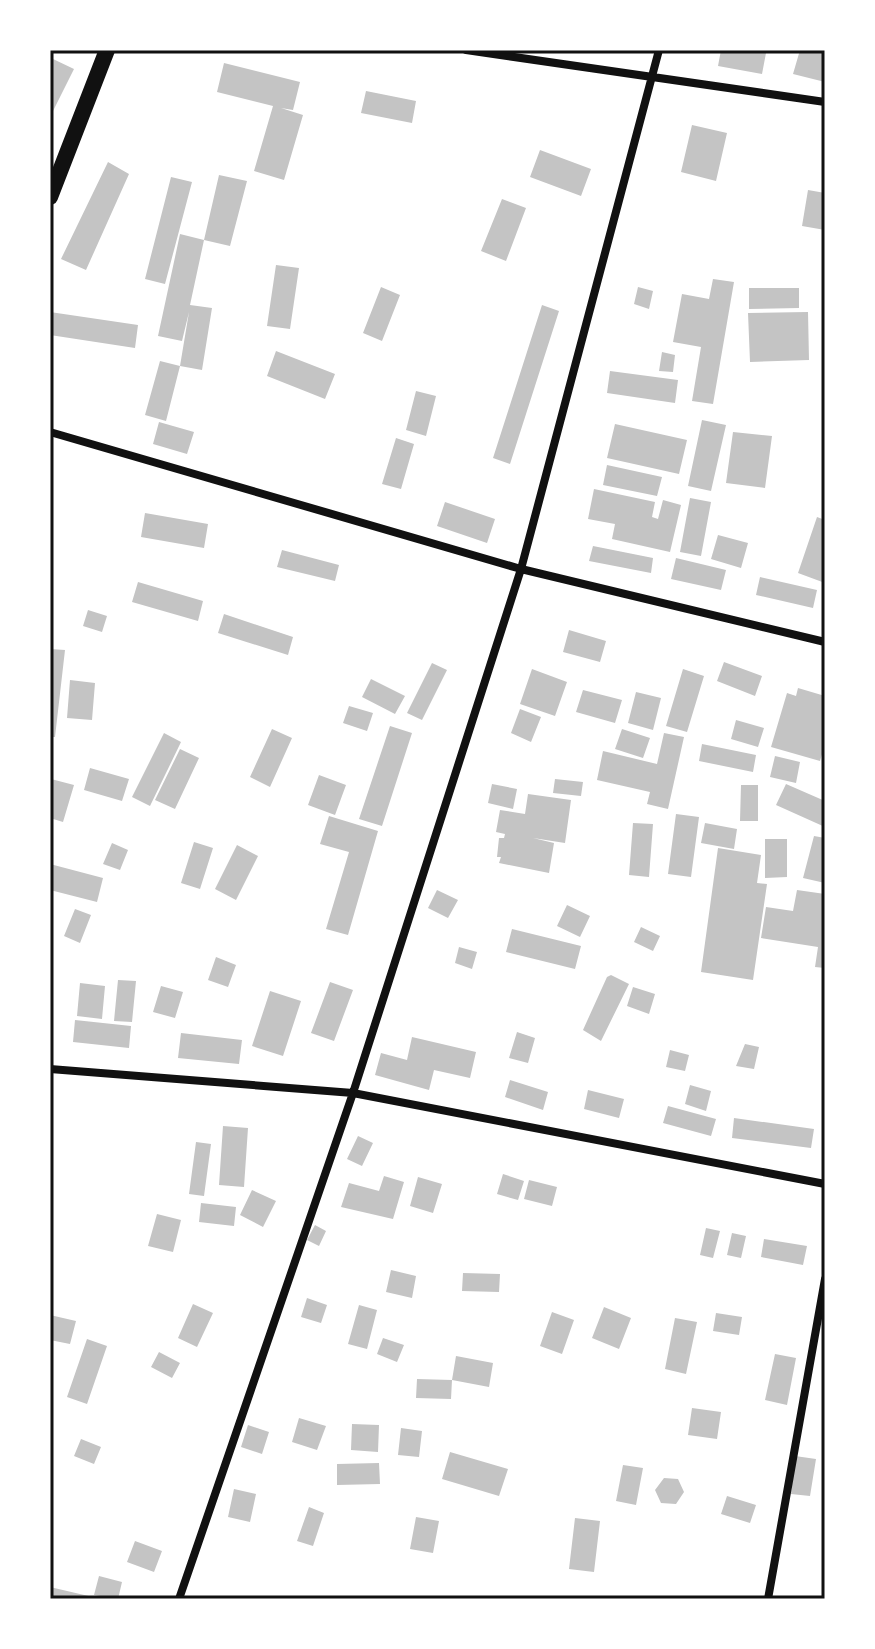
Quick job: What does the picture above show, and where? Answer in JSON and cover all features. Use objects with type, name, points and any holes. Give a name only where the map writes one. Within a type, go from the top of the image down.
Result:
[{"type":"main road","points":[[50,197],[107,50]]},
{"type":"street","points":[[466,50],[825,102]]},
{"type":"street","points":[[179,1599],[353,1093],[521,569],[659,50]]},
{"type":"street","points":[[50,432],[521,569],[825,642]]},
{"type":"street","points":[[50,1069],[353,1093],[825,1184]]},
{"type":"street","points":[[768,1599],[825,1279]]},
{"type":"building","points":[[721,50],[766,53],[762,74],[718,66]]},
{"type":"building","points":[[800,50],[825,50],[825,82],[793,74]]},
{"type":"building","points":[[53,59],[74,69],[50,117],[50,65]]},
{"type":"building","points":[[224,63],[300,82],[293,110],[281,108],[303,115],[284,180],[254,171],[273,106],[217,92]]},
{"type":"building","points":[[366,91],[416,101],[412,123],[361,113]]},
{"type":"building","points":[[692,125],[727,133],[716,181],[681,172]]},
{"type":"building","points":[[540,150],[591,169],[581,196],[530,177]]},
{"type":"building","points":[[108,162],[129,174],[86,270],[61,259]]},
{"type":"building","points":[[219,175],[247,181],[230,246],[204,240]]},
{"type":"building","points":[[171,177],[192,182],[165,284],[145,279]]},
{"type":"building","points":[[808,190],[825,193],[825,230],[802,226]]},
{"type":"building","points":[[502,199],[526,208],[506,261],[481,251]]},
{"type":"building","points":[[180,234],[204,240],[190,305],[212,308],[202,370],[180,366],[189,312],[182,341],[158,336]]},
{"type":"building","points":[[276,265],[299,268],[290,329],[267,326]]},
{"type":"building","points":[[713,279],[734,282],[713,404],[692,401],[701,347],[673,342],[682,294],[709,299]]},
{"type":"building","points":[[381,287],[400,295],[382,341],[363,333]]},
{"type":"building","points":[[638,287],[653,291],[649,309],[634,304]]},
{"type":"building","points":[[749,288],[799,288],[799,308],[749,309]]},
{"type":"building","points":[[542,305],[559,311],[510,464],[493,458]]},
{"type":"building","points":[[50,312],[138,325],[135,348],[50,335]]},
{"type":"building","points":[[808,312],[809,360],[750,362],[748,313]]},
{"type":"building","points":[[276,351],[335,374],[325,399],[267,376]]},
{"type":"building","points":[[662,352],[675,355],[673,372],[659,371]]},
{"type":"building","points":[[160,361],[180,366],[166,421],[145,415]]},
{"type":"building","points":[[610,371],[678,380],[675,403],[607,393]]},
{"type":"building","points":[[416,391],[436,396],[426,436],[406,430]]},
{"type":"building","points":[[702,420],[726,425],[711,491],[688,486]]},
{"type":"building","points":[[159,422],[194,432],[187,454],[153,444]]},
{"type":"building","points":[[615,424],[687,440],[679,474],[607,458]]},
{"type":"building","points":[[733,432],[772,436],[765,488],[726,483]]},
{"type":"building","points":[[396,438],[414,444],[401,489],[382,484]]},
{"type":"building","points":[[607,465],[662,477],[657,496],[603,485]]},
{"type":"building","points":[[594,489],[655,502],[652,517],[658,519],[663,500],[681,505],[670,552],[612,539],[615,524],[588,519]]},
{"type":"building","points":[[690,498],[711,502],[701,556],[680,552]]},
{"type":"building","points":[[445,502],[495,519],[487,543],[437,526]]},
{"type":"building","points":[[145,513],[208,524],[204,548],[141,537]]},
{"type":"building","points":[[817,517],[825,520],[825,583],[798,573]]},
{"type":"building","points":[[718,535],[748,543],[741,568],[711,559]]},
{"type":"building","points":[[593,546],[653,558],[651,573],[589,561]]},
{"type":"building","points":[[282,550],[339,565],[335,581],[277,567]]},
{"type":"building","points":[[676,558],[726,570],[721,590],[671,579]]},
{"type":"building","points":[[760,577],[817,590],[813,608],[756,595]]},
{"type":"building","points":[[138,582],[203,601],[198,621],[132,602]]},
{"type":"building","points":[[88,610],[107,616],[102,632],[83,626]]},
{"type":"building","points":[[224,614],[293,637],[288,655],[218,633]]},
{"type":"building","points":[[569,630],[606,641],[600,662],[563,652]]},
{"type":"building","points":[[50,649],[65,650],[55,737],[50,737]]},
{"type":"building","points":[[724,662],[762,676],[755,696],[717,681]]},
{"type":"building","points":[[432,663],[447,670],[422,720],[407,713]]},
{"type":"building","points":[[532,669],[567,682],[555,716],[520,704]]},
{"type":"building","points":[[683,669],[704,676],[687,732],[666,726]]},
{"type":"building","points":[[371,679],[405,696],[395,714],[362,697]]},
{"type":"building","points":[[70,680],[95,683],[92,720],[67,718]]},
{"type":"building","points":[[798,688],[825,696],[825,744],[820,761],[771,747],[787,693],[796,696]]},
{"type":"building","points":[[583,690],[622,700],[615,723],[576,712]]},
{"type":"building","points":[[636,692],[661,698],[653,730],[628,723]]},
{"type":"building","points":[[349,706],[373,713],[367,731],[343,723]]},
{"type":"building","points":[[520,709],[541,717],[531,742],[511,733]]},
{"type":"building","points":[[736,720],[764,728],[758,747],[731,739]]},
{"type":"building","points":[[390,726],[412,733],[382,826],[359,819]]},
{"type":"building","points":[[272,729],[292,738],[270,787],[250,777]]},
{"type":"building","points":[[622,729],[650,738],[643,758],[615,749]]},
{"type":"building","points":[[164,733],[181,742],[150,806],[132,797]]},
{"type":"building","points":[[664,733],[684,737],[668,809],[647,804],[650,792],[597,780],[603,751],[657,764]]},
{"type":"building","points":[[702,744],[756,755],[753,772],[699,761]]},
{"type":"building","points":[[180,749],[199,758],[175,809],[155,800]]},
{"type":"building","points":[[775,756],[800,762],[796,783],[770,777]]},
{"type":"building","points":[[90,768],[129,779],[122,801],[84,790]]},
{"type":"building","points":[[319,775],[346,785],[335,815],[308,805]]},
{"type":"building","points":[[51,779],[74,785],[63,822],[50,818]]},
{"type":"building","points":[[555,779],[583,782],[581,796],[553,793]]},
{"type":"building","points":[[492,784],[517,789],[513,809],[488,803]]},
{"type":"building","points":[[786,784],[825,801],[825,827],[776,805]]},
{"type":"building","points":[[741,785],[758,785],[758,821],[740,821]]},
{"type":"building","points":[[528,794],[571,800],[565,843],[533,838],[554,843],[549,873],[499,863],[501,857],[497,857],[499,838],[504,838],[505,834],[496,832],[500,810],[525,814]]},
{"type":"building","points":[[676,814],[699,817],[691,877],[668,874]]},
{"type":"building","points":[[329,816],[378,831],[348,935],[326,929],[349,852],[320,844]]},
{"type":"building","points":[[633,823],[653,824],[649,877],[629,875]]},
{"type":"building","points":[[705,823],[737,829],[734,849],[701,843]]},
{"type":"building","points":[[814,836],[825,838],[825,883],[803,878]]},
{"type":"building","points":[[765,839],[787,839],[787,877],[765,878]]},
{"type":"building","points":[[194,842],[213,848],[200,889],[181,883]]},
{"type":"building","points":[[112,843],[128,850],[120,870],[103,864]]},
{"type":"building","points":[[237,845],[258,856],[236,900],[215,889]]},
{"type":"building","points":[[718,848],[761,855],[757,883],[767,884],[753,980],[701,972]]},
{"type":"building","points":[[50,864],[103,878],[97,902],[50,890]]},
{"type":"building","points":[[437,890],[458,900],[448,918],[428,908]]},
{"type":"building","points":[[797,890],[825,894],[825,968],[815,967],[818,947],[761,938],[766,907],[793,911]]},
{"type":"building","points":[[567,905],[590,916],[580,937],[557,926]]},
{"type":"building","points":[[75,909],[91,915],[80,943],[64,936]]},
{"type":"building","points":[[641,927],[660,936],[653,951],[634,942]]},
{"type":"building","points":[[512,929],[581,946],[575,969],[506,952]]},
{"type":"building","points":[[459,947],[477,952],[472,969],[455,963]]},
{"type":"building","points":[[216,957],[236,965],[228,987],[208,980]]},
{"type":"building","points":[[611,975],[629,984],[601,1041],[583,1030],[607,977]]},
{"type":"building","points":[[118,980],[136,981],[132,1022],[114,1021]]},
{"type":"building","points":[[330,982],[353,990],[334,1041],[311,1033]]},
{"type":"building","points":[[80,983],[105,986],[102,1019],[77,1016]]},
{"type":"building","points":[[161,986],[183,992],[175,1018],[153,1012]]},
{"type":"building","points":[[633,987],[655,994],[649,1014],[627,1006]]},
{"type":"building","points":[[270,991],[301,1001],[283,1056],[252,1046]]},
{"type":"building","points":[[75,1020],[131,1026],[129,1048],[73,1042]]},
{"type":"building","points":[[517,1032],[535,1038],[528,1063],[509,1058]]},
{"type":"building","points":[[181,1033],[242,1040],[239,1064],[178,1058]]},
{"type":"building","points":[[412,1037],[476,1052],[470,1078],[434,1070],[429,1090],[375,1075],[381,1053],[407,1060]]},
{"type":"building","points":[[745,1044],[759,1047],[754,1069],[736,1066]]},
{"type":"building","points":[[670,1050],[689,1055],[685,1071],[666,1067]]},
{"type":"building","points":[[510,1080],[548,1092],[543,1110],[505,1097]]},
{"type":"building","points":[[690,1085],[711,1091],[706,1111],[685,1104]]},
{"type":"building","points":[[588,1090],[624,1099],[619,1118],[584,1109]]},
{"type":"building","points":[[668,1106],[716,1119],[711,1136],[663,1123]]},
{"type":"building","points":[[734,1118],[814,1129],[811,1148],[732,1138]]},
{"type":"building","points":[[223,1126],[248,1128],[244,1187],[219,1185]]},
{"type":"building","points":[[358,1136],[373,1143],[362,1166],[347,1159]]},
{"type":"building","points":[[196,1142],[211,1144],[204,1196],[189,1194]]},
{"type":"building","points":[[503,1174],[524,1181],[518,1200],[497,1194]]},
{"type":"building","points":[[384,1176],[404,1182],[393,1219],[341,1207],[349,1183],[379,1191]]},
{"type":"building","points":[[418,1177],[442,1184],[433,1213],[410,1206]]},
{"type":"building","points":[[529,1180],[557,1187],[552,1206],[524,1199]]},
{"type":"building","points":[[252,1190],[276,1201],[263,1227],[240,1215]]},
{"type":"building","points":[[201,1203],[236,1207],[234,1226],[199,1222]]},
{"type":"building","points":[[157,1214],[181,1220],[173,1252],[148,1246]]},
{"type":"building","points":[[315,1225],[326,1231],[319,1246],[307,1240]]},
{"type":"building","points":[[706,1228],[720,1231],[713,1258],[700,1255]]},
{"type":"building","points":[[732,1233],[746,1236],[741,1258],[727,1255]]},
{"type":"building","points":[[764,1239],[807,1246],[803,1265],[761,1257]]},
{"type":"building","points":[[391,1270],[416,1276],[412,1298],[386,1292]]},
{"type":"building","points":[[463,1273],[500,1274],[499,1292],[462,1291]]},
{"type":"building","points":[[307,1298],[327,1305],[321,1323],[301,1317]]},
{"type":"building","points":[[193,1304],[213,1313],[197,1347],[178,1338]]},
{"type":"building","points":[[359,1305],[377,1310],[367,1349],[348,1344]]},
{"type":"building","points":[[604,1307],[631,1318],[619,1349],[592,1338]]},
{"type":"building","points":[[552,1312],[574,1320],[562,1354],[540,1346]]},
{"type":"building","points":[[716,1313],[742,1317],[739,1335],[713,1331]]},
{"type":"building","points":[[50,1315],[76,1321],[70,1344],[50,1340]]},
{"type":"building","points":[[675,1318],[697,1322],[686,1374],[665,1369]]},
{"type":"building","points":[[383,1338],[404,1345],[397,1362],[377,1354]]},
{"type":"building","points":[[87,1339],[107,1346],[87,1404],[67,1397]]},
{"type":"building","points":[[159,1352],[180,1363],[172,1378],[151,1367]]},
{"type":"building","points":[[775,1354],[796,1358],[787,1405],[765,1400]]},
{"type":"building","points":[[456,1356],[493,1363],[489,1387],[452,1380]]},
{"type":"building","points":[[417,1379],[452,1380],[451,1399],[416,1398]]},
{"type":"building","points":[[692,1408],[721,1412],[717,1439],[688,1435]]},
{"type":"building","points":[[299,1418],[326,1426],[317,1450],[292,1442]]},
{"type":"building","points":[[352,1424],[379,1425],[378,1452],[351,1450]]},
{"type":"building","points":[[248,1425],[269,1432],[262,1454],[241,1447]]},
{"type":"building","points":[[401,1428],[422,1431],[419,1457],[398,1455]]},
{"type":"building","points":[[81,1439],[101,1447],[94,1464],[74,1456]]},
{"type":"building","points":[[450,1452],[508,1469],[499,1496],[442,1479]]},
{"type":"building","points":[[795,1456],[816,1459],[810,1496],[791,1494]]},
{"type":"building","points":[[379,1463],[380,1484],[337,1485],[337,1464]]},
{"type":"building","points":[[623,1465],[643,1468],[636,1505],[616,1501]]},
{"type":"building","points":[[664,1478],[678,1479],[684,1492],[676,1504],[661,1503],[655,1490]]},
{"type":"building","points":[[234,1489],[256,1494],[250,1522],[228,1517]]},
{"type":"building","points":[[727,1496],[756,1505],[750,1523],[721,1514]]},
{"type":"building","points":[[309,1507],[324,1513],[313,1546],[297,1541]]},
{"type":"building","points":[[416,1517],[439,1521],[433,1553],[410,1549]]},
{"type":"building","points":[[575,1518],[600,1521],[594,1572],[569,1569]]},
{"type":"building","points":[[135,1541],[162,1551],[154,1572],[127,1562]]},
{"type":"building","points":[[99,1576],[122,1582],[118,1599],[94,1595]]},
{"type":"building","points":[[50,1587],[97,1598],[97,1599],[50,1599]]}]
